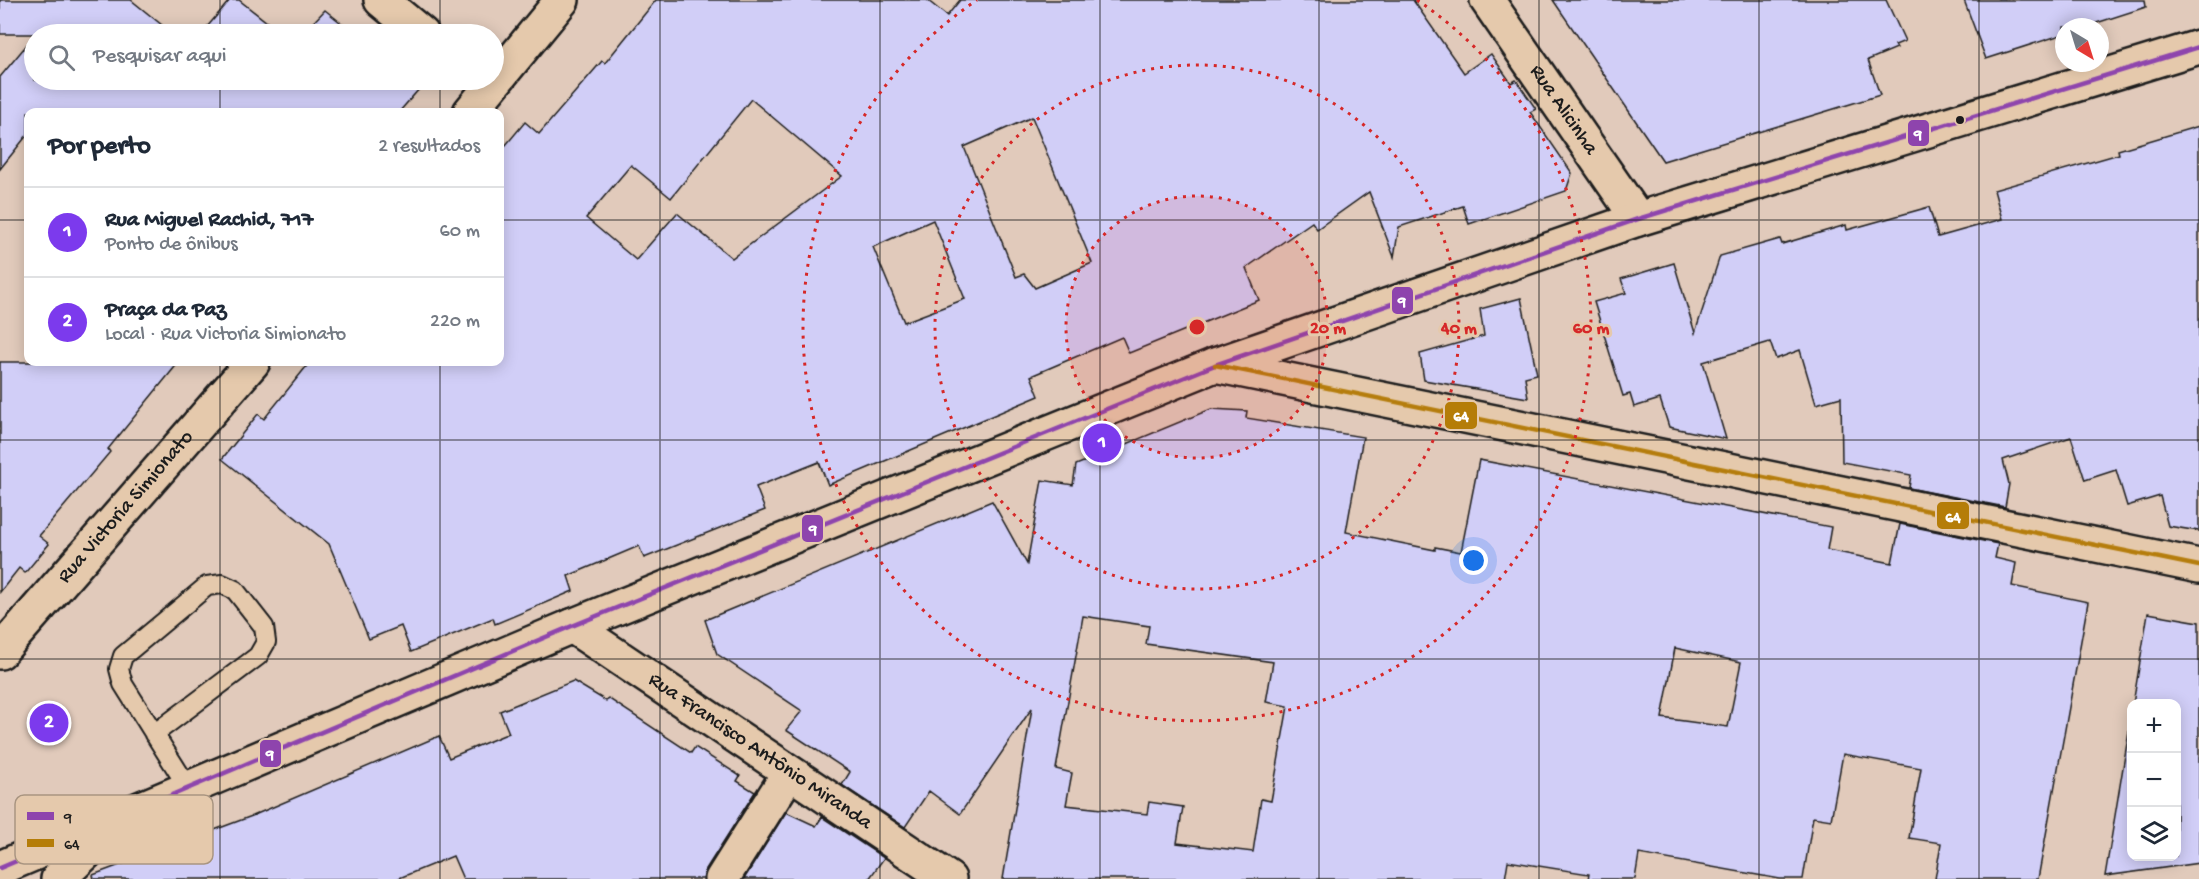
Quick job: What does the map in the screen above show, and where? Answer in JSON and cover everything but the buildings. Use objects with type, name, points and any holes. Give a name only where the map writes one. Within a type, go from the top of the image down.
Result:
[{"type":"main road","points":[[381,0],[410,24]]},
{"type":"main road","points":[[504,65],[562,0]]},
{"type":"main road","name":"Rua Alicinha","points":[[1487,0],[1638,219]]},
{"type":"main road","points":[[175,795],[572,626],[1215,365],[1638,219],[2199,47]]},
{"type":"main road","points":[[1215,365],[2199,566]]},
{"type":"main road","name":"Rua Victoria Simionato","points":[[0,652],[250,366]]},
{"type":"main road","name":"Rua Francisco Antônio Miranda","points":[[572,626],[949,879]]},
{"type":"main road","points":[[722,879],[789,773]]},
{"type":"main road","points":[[0,868],[15,862]]},
{"type":"main road","points":[[58,879],[74,864]]},
{"type":"lane","points":[[154,734],[258,656],[266,642],[264,627],[235,590],[222,584],[207,586],[123,656],[119,669],[123,684],[154,734],[189,789]]},
{"type":"transit line","name":"9","points":[[173,795],[572,626],[1215,365],[1638,219],[2199,47]]},
{"type":"transit line","name":"64","points":[[1215,365],[2199,566]]},
{"type":"transit line","name":"9","points":[[0,868],[15,862]]},
{"type":"place","name":"Rua Miguel Rachid, 717","points":[[1102,443]]},
{"type":"place","name":"Praça da Paz","points":[[49,723]]}]
